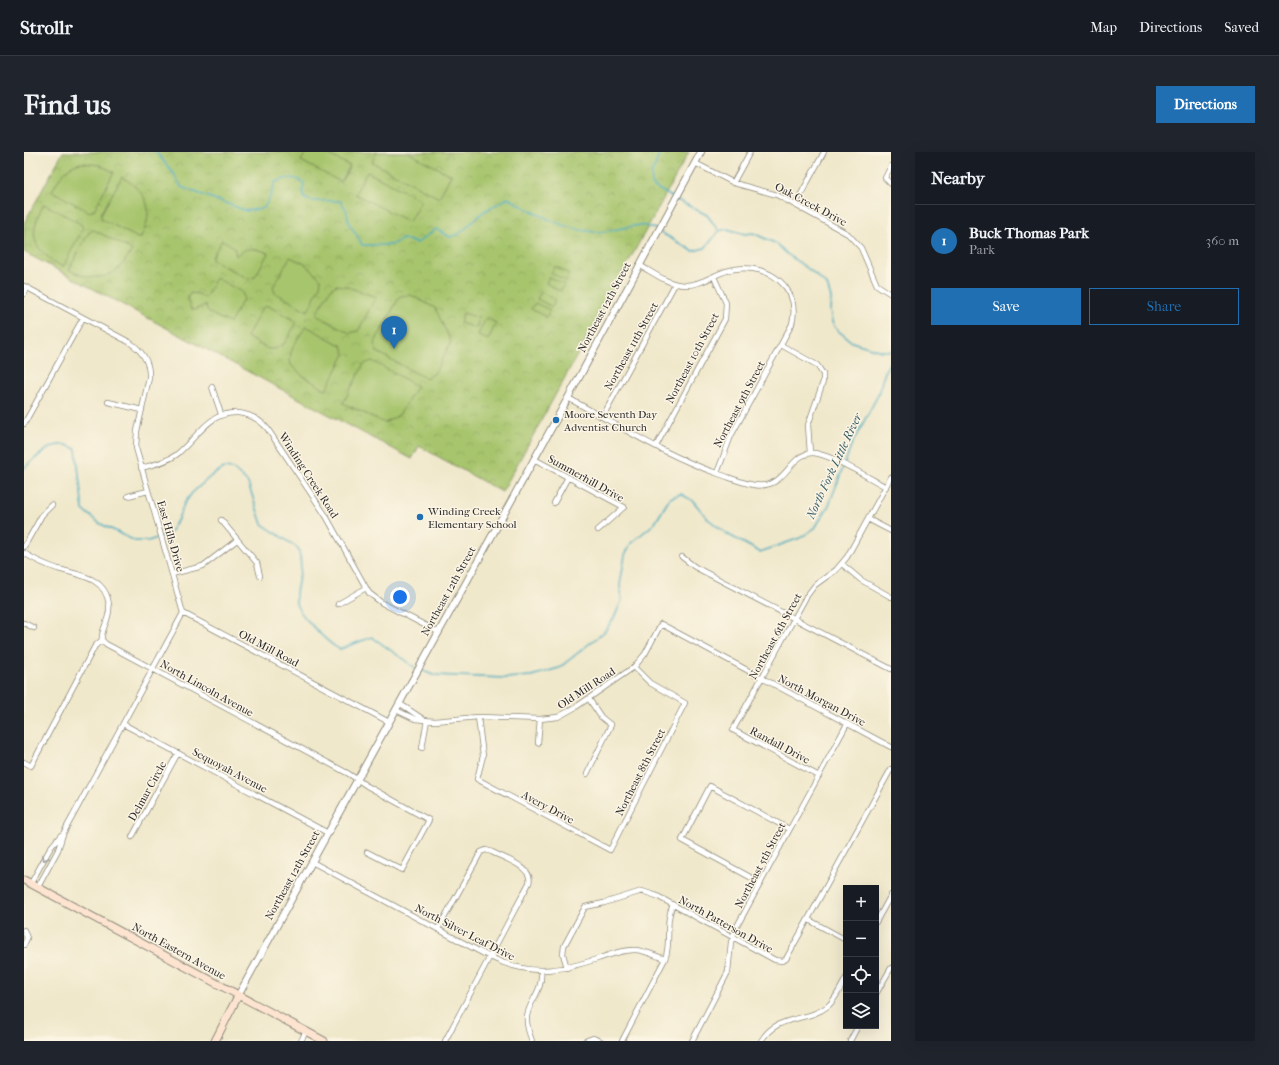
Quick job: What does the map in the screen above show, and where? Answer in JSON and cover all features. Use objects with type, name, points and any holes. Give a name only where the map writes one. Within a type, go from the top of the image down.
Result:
[{"type":"main road","name":"North Eastern Avenue","points":[[24,880],[324,1041]]},
{"type":"main road","name":"Northeast 12th Street","points":[[215,1041],[238,996]]},
{"type":"street","name":"Northeast 12th Street","points":[[238,996],[568,398],[638,265],[701,152]]},
{"type":"street","points":[[733,183],[750,152]]},
{"type":"street","points":[[795,205],[824,152]]},
{"type":"street","name":"Oak Creek Drive","points":[[695,163],[733,183],[770,192],[853,238],[861,248],[876,285],[891,294]]},
{"type":"street","points":[[891,166],[884,178],[891,184]]},
{"type":"street","points":[[638,265],[675,284]]},
{"type":"street","name":"Northeast 9th Street","points":[[675,284],[696,284],[721,273],[735,269],[751,269],[771,275],[783,284],[792,298],[794,310],[792,324],[731,436],[717,473]]},
{"type":"street","name":"Northeast 10th Street","points":[[656,446],[725,319],[726,303],[714,277]]},
{"type":"street","name":"Northeast 11th Street","points":[[602,416],[675,284]]},
{"type":"street","points":[[24,294],[26,287]]},
{"type":"street","name":"East Hills Drive","points":[[26,287],[136,347],[145,357],[150,370],[136,443],[141,468],[183,613]]},
{"type":"street","points":[[24,424],[83,318]]},
{"type":"street","points":[[781,345],[817,365],[824,374],[824,382],[808,425],[810,453]]},
{"type":"street","points":[[141,468],[164,462],[177,454],[208,423],[221,414],[212,387]]},
{"type":"street","points":[[568,398],[689,464],[753,484],[766,485],[781,478],[796,460],[810,453],[834,460],[886,487]]},
{"type":"street","points":[[108,402],[142,410]]},
{"type":"street","name":"Winding Creek Road","points":[[221,414],[238,413],[250,415],[259,420],[267,428],[326,516],[366,588],[382,603],[438,632]]},
{"type":"street","name":"Summerhill Drive","points":[[534,459],[624,507],[598,530]]},
{"type":"street","points":[[554,503],[568,477]]},
{"type":"street","name":"Northeast 6th Street","points":[[734,730],[810,591],[842,564],[891,477]]},
{"type":"street","points":[[128,496],[148,491]]},
{"type":"street","points":[[24,547],[42,515],[52,506]]},
{"type":"street","points":[[868,519],[891,531]]},
{"type":"street","points":[[221,520],[257,563],[260,576]]},
{"type":"street","points":[[172,574],[203,566],[237,540]]},
{"type":"street","points":[[24,553],[52,567],[84,575],[99,585],[106,594],[110,608],[108,620],[101,636],[102,640],[92,652],[31,766],[24,762]]},
{"type":"street","points":[[682,557],[695,567],[891,669]]},
{"type":"street","points":[[842,564],[861,580],[891,597]]},
{"type":"street","points":[[338,604],[366,588]]},
{"type":"street","points":[[38,887],[58,850],[63,834],[183,613]]},
{"type":"street","name":"Old Mill Road","points":[[183,613],[389,722]]},
{"type":"street","points":[[24,623],[34,628]]},
{"type":"street","name":"Old Mill Road","points":[[396,710],[415,719],[443,720],[478,717],[540,719],[566,714],[634,667],[645,654],[661,624]]},
{"type":"street","name":"North Morgan Drive","points":[[661,624],[891,747]]},
{"type":"street","name":"North Lincoln Avenue","points":[[102,640],[106,644],[153,668],[429,820],[402,870],[367,852]]},
{"type":"street","name":"Northeast 8th Street","points":[[610,850],[685,703],[650,684],[634,667]]},
{"type":"street","points":[[587,774],[611,725],[601,717],[589,699]]},
{"type":"street","points":[[399,703],[425,719],[422,748]]},
{"type":"street","name":"Avery Drive","points":[[478,717],[482,756],[477,779],[610,850]]},
{"type":"street","points":[[538,743],[540,719]]},
{"type":"street","name":"Sequoyah Avenue","points":[[123,724],[328,833]]},
{"type":"street","name":"Northeast 5th Street","points":[[692,1041],[728,972],[732,937],[847,724]]},
{"type":"street","name":"Randall Drive","points":[[734,730],[819,776]]},
{"type":"street","name":"Delmar Circle","points":[[132,837],[178,753]]},
{"type":"street","name":"North Patterson Drive","points":[[568,968],[563,954],[564,946],[585,907],[604,903],[642,891],[649,892],[775,960],[783,961],[791,952],[809,920],[891,769]]},
{"type":"street","points":[[760,883],[682,840],[710,786],[789,829]]},
{"type":"street","points":[[31,883],[51,847],[63,834]]},
{"type":"street","points":[[438,929],[481,852],[486,850],[492,852],[523,868],[530,876],[529,883],[445,1041]]},
{"type":"street","name":"North Silver Leaf Drive","points":[[312,862],[490,957],[514,966],[542,971],[568,968],[628,950],[642,951],[665,959]]},
{"type":"street","points":[[877,921],[891,895]]},
{"type":"street","points":[[622,1041],[665,959],[668,948],[668,917],[673,905]]},
{"type":"street","points":[[809,920],[843,938]]},
{"type":"street","points":[[24,930],[27,938],[24,945]]},
{"type":"street","points":[[877,993],[891,968]]},
{"type":"street","points":[[532,1041],[527,1026],[527,1016],[540,990],[542,971]]},
{"type":"street","points":[[761,1041],[769,1030],[778,1024],[826,1007],[837,995],[843,984]]},
{"type":"street","points":[[850,1041],[856,1029]]},
{"type":"street","points":[[301,1041],[306,1032]]},
{"type":"street","points":[[585,1041],[592,1038],[601,1041]]},
{"type":"green space","points":[[63,152],[689,152],[502,492],[419,446],[412,459],[24,252],[24,223]]},
{"type":"green space","points":[[306,152],[324,152],[350,166],[341,182],[301,161]]},
{"type":"green space","points":[[377,152],[407,152],[451,175],[439,198],[372,162]]},
{"type":"green space","points":[[83,163],[99,165],[114,172],[94,210],[89,212],[52,191],[64,172],[72,166]]},
{"type":"green space","points":[[367,172],[421,200],[409,222],[355,194]]},
{"type":"green space","points":[[122,177],[131,183],[144,196],[147,204],[147,220],[145,229],[140,239],[102,219],[101,214]]},
{"type":"green space","points":[[44,204],[81,224],[83,228],[63,267],[45,254],[39,248],[36,241],[34,233],[35,225]]},
{"type":"green space","points":[[94,230],[132,250],[120,267],[106,276],[89,277],[69,270],[89,232]]},
{"type":"green space","points":[[222,240],[234,247],[236,256],[247,249],[259,250],[268,253],[255,277],[249,279],[212,260],[212,257]]},
{"type":"green space","points":[[290,257],[305,264],[321,279],[320,286],[308,311],[275,293],[273,287]]},
{"type":"green space","points":[[555,266],[569,274],[566,281],[551,273]]},
{"type":"green space","points":[[549,277],[564,284],[560,291],[546,283]]},
{"type":"green space","points":[[216,278],[242,292],[244,298],[230,323],[209,313],[205,305],[194,310],[191,309],[187,299],[190,293],[199,294],[205,298]]},
{"type":"green space","points":[[336,285],[345,286],[376,297],[358,331],[350,333],[316,315],[330,290]]},
{"type":"green space","points":[[541,292],[555,300],[552,307],[537,299]]},
{"type":"green space","points":[[411,295],[435,308],[451,342],[434,374],[425,378],[377,352],[374,344],[400,296]]},
{"type":"green space","points":[[535,303],[550,310],[546,317],[531,309]]},
{"type":"green space","points":[[268,306],[297,322],[285,343],[275,349],[268,349],[247,337],[262,308]]},
{"type":"green space","points":[[463,313],[479,318],[476,328],[460,323]]},
{"type":"green space","points":[[486,318],[496,323],[488,340],[478,335]]},
{"type":"green space","points":[[306,326],[342,346],[345,354],[326,390],[303,376],[291,365],[290,360],[292,350]]},
{"type":"green space","points":[[372,361],[417,386],[400,414],[385,423],[343,403],[364,364]]},
{"type":"waterway","points":[[156,152],[174,174],[181,187],[247,211],[264,208],[271,195],[275,182],[290,178],[297,179],[304,183],[303,192],[305,199],[313,201],[340,201],[347,211],[350,225],[362,245],[391,245],[403,239],[417,243],[436,229],[450,237],[459,234],[483,212],[508,198],[549,220],[571,228],[602,232],[642,226],[657,230]]},
{"type":"waterway","points":[[658,152],[657,161],[652,171],[653,186],[674,198]]},
{"type":"waterway","points":[[677,200],[707,215],[719,231]]},
{"type":"waterway","points":[[660,232],[693,251],[705,248],[719,231],[727,229],[745,234],[753,233],[777,244],[787,254],[811,271],[827,285],[831,298],[830,310],[832,322],[836,329],[852,342],[881,351],[891,351]]},
{"type":"waterway","name":"North Fork Little River","points":[[421,670],[433,675],[505,678],[531,676],[559,668],[604,632],[613,620],[622,600],[620,585],[625,555],[631,543],[655,523],[670,498],[681,494],[693,501],[708,519],[727,534],[760,552],[800,538],[815,528],[829,505],[852,444],[877,397],[886,369],[891,360]]},
{"type":"waterway","name":"North Fork Little River","points":[[24,468],[42,453],[55,446],[61,445],[76,449],[83,510],[99,523],[135,541],[148,541],[169,534],[177,521],[184,504],[192,493],[211,476],[224,468],[233,469],[248,483],[262,524],[298,548],[301,564],[296,603],[302,614],[335,647],[340,649],[372,637],[417,669]]},
{"type":"place","name":"Buck Thomas Park","points":[[394,349]]},
{"type":"place","name":"Moore Seventh Day Adventist Church","points":[[556,420]]},
{"type":"place","name":"Winding Creek Elementary School","points":[[420,517]]}]
